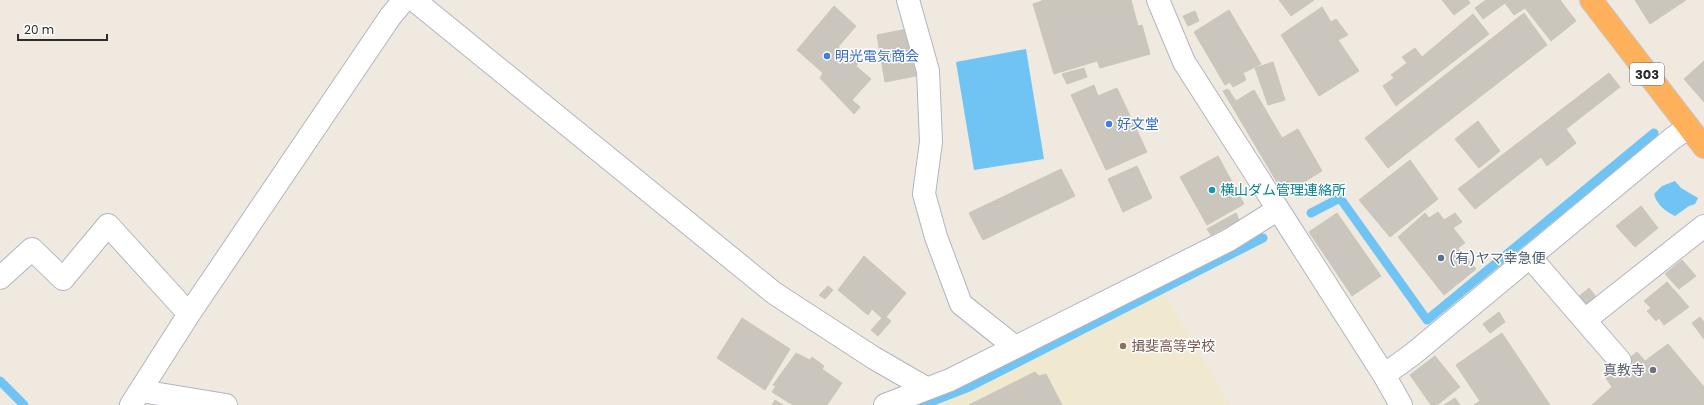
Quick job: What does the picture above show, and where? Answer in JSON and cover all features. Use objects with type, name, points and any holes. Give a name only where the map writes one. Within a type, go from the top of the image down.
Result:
[{"type":"highway","name":"303","points":[[1591,0],[1704,147]]},
{"type":"street","points":[[226,405],[136,398],[189,314],[390,17],[404,0]]},
{"type":"street","points":[[414,0],[774,293],[874,358],[926,388]]},
{"type":"street","points":[[908,0],[928,71],[931,142],[924,194],[936,237],[961,304],[1015,347]]},
{"type":"street","points":[[1158,0],[1184,62],[1277,210],[1384,375],[1401,405]]},
{"type":"street","points":[[1384,375],[1413,354],[1673,138],[1688,128]]},
{"type":"street","points":[[885,405],[950,380],[1229,240],[1277,210]]},
{"type":"street","points":[[0,278],[32,249],[63,279],[108,225],[189,314]]},
{"type":"street","points":[[1584,320],[1704,226]]},
{"type":"street","points":[[1530,257],[1620,361]]},
{"type":"shaded area","name":"揖斐高等学校","points":[[1161,288],[1230,405],[938,405]]},
{"type":"water","points":[[1026,49],[1044,159],[974,170],[956,62]]},
{"type":"water","points":[[1675,181],[1681,188],[1698,198],[1695,204],[1689,206],[1675,216],[1662,207],[1654,194],[1662,186]]},
{"type":"building","points":[[1042,0],[1131,0],[1138,26],[1142,25],[1150,54],[1100,68],[1097,61],[1054,74],[1033,4]]},
{"type":"building","points":[[1279,0],[1314,0],[1291,16]]},
{"type":"building","points":[[1442,0],[1468,0],[1470,3],[1454,15]]},
{"type":"building","points":[[1486,0],[1560,0],[1576,21],[1551,41],[1525,8],[1514,15],[1505,3],[1483,19],[1475,8]]},
{"type":"building","points":[[1635,0],[1686,0],[1650,24]]},
{"type":"building","name":"明光電気商会","points":[[834,6],[856,26],[838,47],[860,61],[856,66],[871,79],[852,100],[860,107],[854,114],[820,78],[823,73],[797,50]]},
{"type":"building","points":[[1322,7],[1331,22],[1336,19],[1348,35],[1338,40],[1359,71],[1319,96],[1281,35]]},
{"type":"building","points":[[1229,10],[1261,64],[1243,73],[1246,80],[1233,87],[1230,82],[1225,85],[1194,32]]},
{"type":"building","points":[[1195,11],[1199,21],[1188,26],[1183,16]]},
{"type":"building","points":[[1524,13],[1547,45],[1388,168],[1365,138]]},
{"type":"building","points":[[1473,14],[1489,34],[1396,106],[1383,86],[1394,78],[1391,75],[1407,63],[1402,57],[1415,48],[1422,57]]},
{"type":"building","points":[[907,29],[916,76],[885,82],[877,35]]},
{"type":"building","points":[[1704,61],[1704,102],[1684,79]]},
{"type":"building","points":[[1273,62],[1285,100],[1268,105],[1255,68]]},
{"type":"building","points":[[1084,68],[1087,77],[1067,84],[1062,74]]},
{"type":"building","points":[[1609,73],[1620,87],[1566,129],[1576,143],[1547,166],[1541,157],[1475,209],[1458,189]]},
{"type":"building","name":"好文堂","points":[[1094,85],[1098,96],[1117,88],[1147,152],[1106,170],[1071,95]]},
{"type":"building","points":[[1228,89],[1236,101],[1254,90],[1282,138],[1298,129],[1322,171],[1284,194],[1223,91]]},
{"type":"building","points":[[1478,121],[1500,151],[1479,168],[1455,139]]},
{"type":"building","name":"横山ダム管理連絡所","points":[[1218,156],[1244,204],[1207,225],[1180,177]]},
{"type":"building","points":[[1410,160],[1438,199],[1390,237],[1359,200]]},
{"type":"building","points":[[1137,166],[1152,198],[1123,212],[1108,179]]},
{"type":"building","points":[[1061,169],[1075,196],[983,240],[969,213]]},
{"type":"building","points":[[1641,206],[1658,228],[1635,247],[1616,226]]},
{"type":"building","name":"(有)ヤマ幸急便","points":[[1438,212],[1444,220],[1455,213],[1462,222],[1453,228],[1465,243],[1458,248],[1476,269],[1444,295],[1398,237],[1425,213],[1429,218]]},
{"type":"building","points":[[1236,213],[1239,220],[1211,235],[1207,229]]},
{"type":"building","points":[[1337,213],[1381,276],[1352,296],[1309,232]]},
{"type":"building","points":[[864,256],[906,293],[886,317],[891,321],[878,336],[871,330],[882,318],[872,309],[868,315],[838,290]]},
{"type":"building","points":[[1682,260],[1696,276],[1679,289],[1665,274]]},
{"type":"building","points":[[1667,282],[1689,307],[1664,325],[1659,318],[1656,321],[1647,311],[1651,308],[1644,301]]},
{"type":"building","points":[[828,286],[833,290],[825,299],[819,295]]},
{"type":"building","points":[[1589,288],[1598,299],[1586,310],[1576,299]]},
{"type":"building","points":[[1499,312],[1505,322],[1490,333],[1483,324]]},
{"type":"building","points":[[1700,317],[1704,322],[1704,339],[1692,323]]},
{"type":"building","points":[[742,318],[790,349],[765,390],[717,358]]},
{"type":"building","points":[[1502,333],[1550,405],[1474,405],[1480,401],[1456,365]]},
{"type":"building","name":"真教寺","points":[[1668,344],[1704,387],[1704,405],[1592,405],[1612,387],[1606,378],[1637,352],[1645,361]]},
{"type":"building","points":[[796,353],[810,360],[812,357],[824,366],[822,369],[842,383],[827,405],[793,405],[772,392],[776,386],[773,385]]},
{"type":"building","points":[[1435,356],[1460,387],[1437,405],[1431,405],[1410,375]]},
{"type":"building","points":[[1035,372],[1039,376],[1046,374],[1062,405],[969,405]]},
{"type":"building","points":[[1455,398],[1460,405],[1444,405]]},
{"type":"building","points":[[775,400],[783,405],[772,405]]},
{"type":"waterway","points":[[1311,213],[1340,198],[1427,320],[1654,133]]},
{"type":"waterway","points":[[923,405],[969,387],[1263,238]]},
{"type":"waterway","points":[[0,381],[24,405]]},
{"type":"place","name":"明光電気商会","points":[[827,56]]},
{"type":"place","name":"好文堂","points":[[1109,124]]},
{"type":"place","name":"横山ダム管理連絡所","points":[[1212,190]]},
{"type":"place","name":"(有)ヤマ幸急便","points":[[1441,258]]},
{"type":"place","name":"揖斐高等学校","points":[[1123,346]]},
{"type":"place","name":"真教寺","points":[[1653,370]]}]
